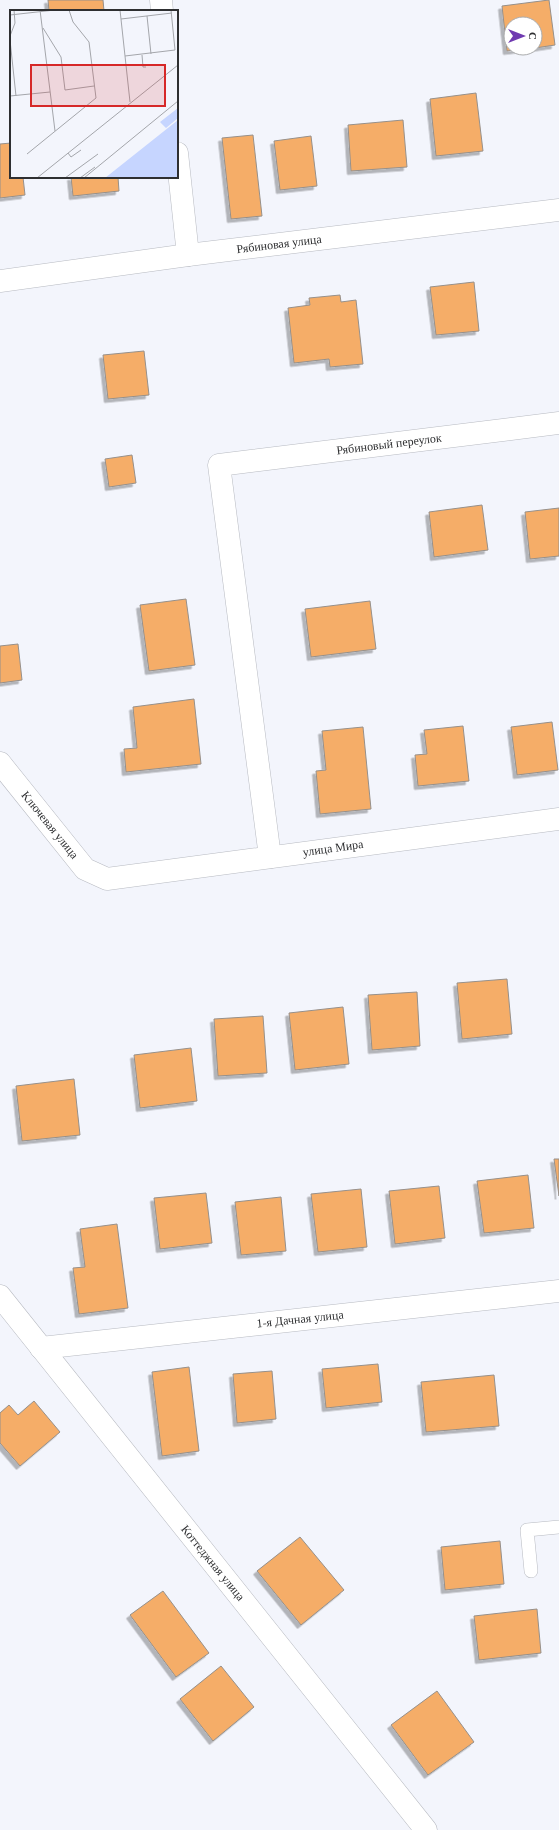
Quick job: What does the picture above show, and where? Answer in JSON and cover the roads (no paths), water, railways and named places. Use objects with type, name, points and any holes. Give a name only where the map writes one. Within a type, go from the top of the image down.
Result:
[{"type":"street","points":[[161,0],[162,10]]},
{"type":"street","points":[[178,162],[188,255]]},
{"type":"street","name":"Рябиновая улица","points":[[0,281],[188,255],[559,210]]},
{"type":"street","name":"Рябиновый переулок","points":[[270,857],[219,465],[559,423]]},
{"type":"street","name":"Ключевая улица","points":[[0,763],[85,869],[107,879]]},
{"type":"street","name":"улица Мира","points":[[107,879],[559,819]]},
{"type":"street","name":"1-я Дачная улица","points":[[41,1348],[559,1291]]},
{"type":"street","name":"Коттеджная улица","points":[[0,1296],[426,1830]]},
{"type":"lane","points":[[531,1570],[527,1530],[559,1527]]}]
